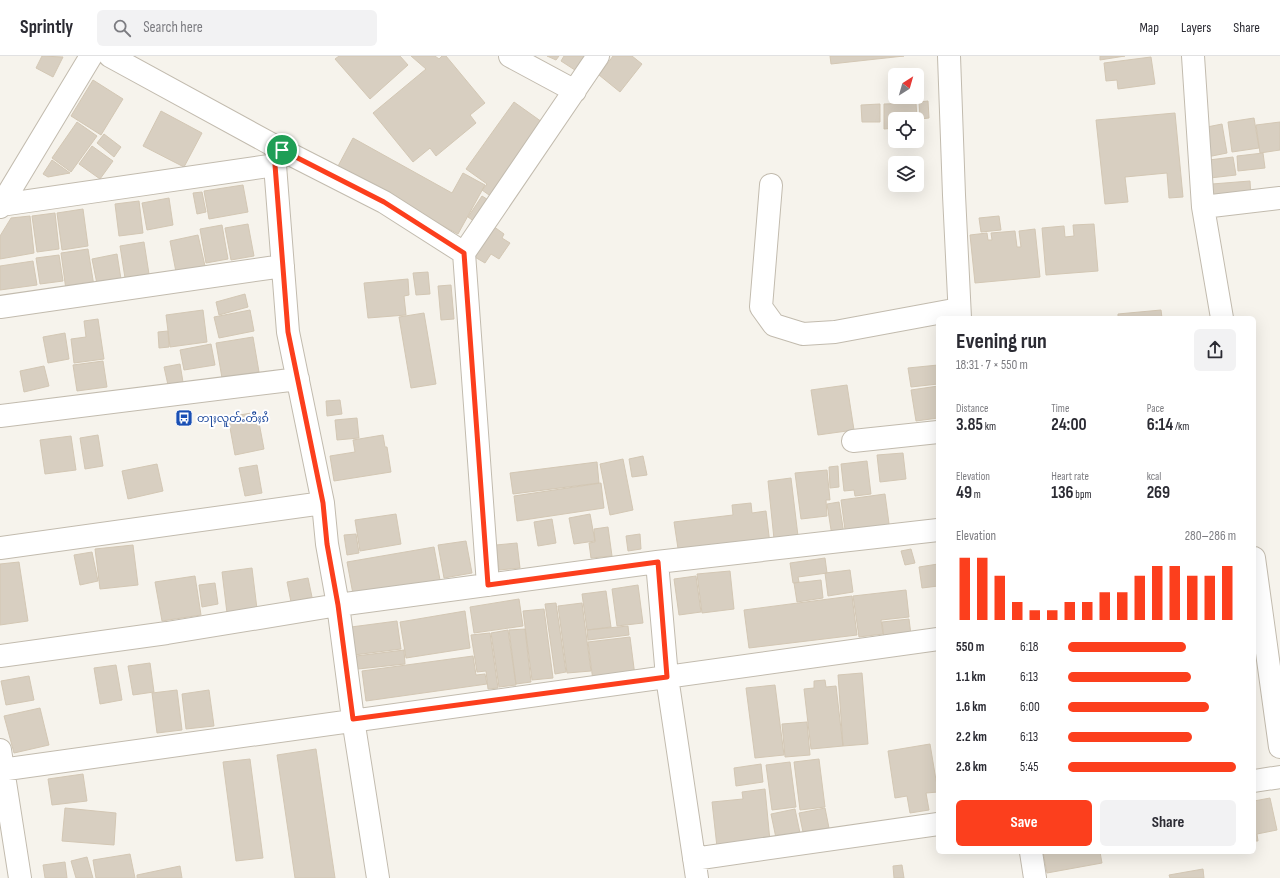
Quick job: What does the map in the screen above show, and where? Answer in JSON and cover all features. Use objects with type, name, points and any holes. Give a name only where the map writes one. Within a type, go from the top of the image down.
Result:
[{"type":"street","points":[[1,206],[91,56]]},
{"type":"street","points":[[110,56],[278,158],[384,202],[464,253]]},
{"type":"street","points":[[510,56],[575,91]]},
{"type":"street","points":[[488,585],[464,253],[598,56]]},
{"type":"street","points":[[940,316],[960,313],[949,56]]},
{"type":"street","points":[[1193,56],[1203,207],[1222,316]]},
{"type":"street","points":[[1,206],[278,158]]},
{"type":"street","points":[[278,158],[283,266],[288,332],[323,503],[327,544],[338,605],[353,719],[378,878]]},
{"type":"street","points":[[771,185],[761,307],[774,325],[802,334],[835,332],[936,317]]},
{"type":"street","points":[[1203,207],[1280,198]]},
{"type":"street","points":[[0,307],[283,266]]},
{"type":"street","points":[[0,416],[298,379]]},
{"type":"street","points":[[852,441],[936,432]]},
{"type":"street","points":[[0,548],[323,503]]},
{"type":"street","points":[[0,656],[167,633],[338,605],[658,562],[936,530]]},
{"type":"street","points":[[658,562],[667,677],[696,869],[936,824]]},
{"type":"street","points":[[1256,592],[1280,747]]},
{"type":"street","points":[[20,878],[1,763],[353,719],[936,639]]},
{"type":"street","points":[[1256,781],[1280,778]]},
{"type":"street","points":[[1031,854],[1035,878]]},
{"type":"building","points":[[42,56],[63,57],[53,77],[36,68]]},
{"type":"building","points":[[339,56],[400,56],[408,65],[370,99],[335,59]]},
{"type":"building","points":[[411,56],[435,56],[439,59],[442,56],[446,56],[485,103],[470,115],[476,123],[436,156],[430,148],[413,162],[373,113],[426,69]]},
{"type":"building","points":[[547,56],[559,56],[556,60]]},
{"type":"building","points":[[564,56],[593,56],[581,74],[561,61]]},
{"type":"building","points":[[613,56],[632,56],[642,64],[620,92],[599,75]]},
{"type":"building","points":[[830,56],[904,56],[831,64]]},
{"type":"building","points":[[1100,56],[1125,56],[1100,60]]},
{"type":"building","points":[[1151,57],[1155,84],[1118,89],[1117,80],[1106,81],[1104,63]]},
{"type":"building","points":[[93,80],[123,99],[101,135],[71,116]]},
{"type":"building","points":[[924,101],[928,101],[929,118],[924,119],[924,112],[920,112],[919,104],[924,104]]},
{"type":"building","points":[[514,102],[549,127],[496,200],[482,190],[487,184],[466,169]]},
{"type":"building","points":[[880,104],[880,122],[862,122],[861,105]]},
{"type":"building","points":[[884,104],[916,104],[917,112],[888,112],[888,129],[884,129]]},
{"type":"building","points":[[161,111],[202,133],[184,167],[143,146]]},
{"type":"building","points":[[1175,113],[1183,197],[1169,198],[1167,173],[1125,177],[1128,202],[1105,204],[1096,120]]},
{"type":"building","points":[[1254,118],[1259,148],[1232,152],[1228,122]]},
{"type":"building","points":[[77,122],[97,136],[71,172],[52,158]]},
{"type":"building","points":[[1280,122],[1280,150],[1260,153],[1256,125]]},
{"type":"building","points":[[1222,124],[1227,153],[1207,157],[1202,128]]},
{"type":"building","points":[[104,134],[121,147],[114,157],[97,143]]},
{"type":"building","points":[[353,138],[452,193],[463,173],[485,185],[458,234],[337,168]]},
{"type":"building","points":[[92,146],[113,161],[100,179],[79,164]]},
{"type":"building","points":[[1263,153],[1265,168],[1238,171],[1237,156]]},
{"type":"building","points":[[1233,157],[1236,175],[1210,178],[1209,160]]},
{"type":"building","points":[[52,160],[70,173],[48,177],[43,174]]},
{"type":"building","points":[[1250,181],[1251,198],[1214,201],[1212,184]]},
{"type":"building","points":[[243,185],[248,212],[209,219],[204,191]]},
{"type":"building","points":[[202,192],[206,212],[197,214],[193,193]]},
{"type":"building","points":[[482,196],[490,201],[475,222],[468,217]]},
{"type":"building","points":[[169,198],[173,225],[147,230],[142,203]]},
{"type":"building","points":[[139,201],[143,233],[119,236],[115,204]]},
{"type":"building","points":[[83,209],[88,246],[62,250],[57,213]]},
{"type":"building","points":[[55,213],[59,249],[37,252],[32,216]]},
{"type":"building","points":[[30,216],[34,253],[0,259],[0,236],[11,218]]},
{"type":"building","points":[[999,216],[1001,230],[981,232],[979,218]]},
{"type":"building","points":[[248,224],[254,256],[231,260],[225,228]]},
{"type":"building","points":[[1094,224],[1098,271],[1046,275],[1042,228],[1064,226],[1065,237],[1074,236],[1073,225]]},
{"type":"building","points":[[222,225],[228,259],[206,263],[200,229]]},
{"type":"building","points":[[493,226],[504,234],[502,238],[510,243],[499,259],[491,254],[485,263],[473,256]]},
{"type":"building","points":[[1035,229],[1040,277],[975,283],[970,235],[987,233],[988,240],[992,240],[991,233],[1015,231],[1017,247],[1021,247],[1019,231]]},
{"type":"building","points":[[198,235],[205,266],[176,272],[170,241]]},
{"type":"building","points":[[144,242],[149,274],[125,278],[120,246]]},
{"type":"building","points":[[88,249],[94,286],[66,290],[61,253]]},
{"type":"building","points":[[117,254],[121,279],[97,284],[92,259]]},
{"type":"building","points":[[59,255],[63,281],[40,284],[36,258]]},
{"type":"building","points":[[33,261],[37,285],[0,290],[0,266]]},
{"type":"building","points":[[428,272],[430,294],[416,295],[413,273]]},
{"type":"building","points":[[408,279],[409,295],[404,296],[406,315],[368,318],[364,283]]},
{"type":"building","points":[[451,285],[454,319],[441,320],[438,286]]},
{"type":"building","points":[[245,294],[248,307],[219,315],[216,302]]},
{"type":"building","points":[[203,310],[207,342],[170,347],[166,315]]},
{"type":"building","points":[[250,310],[254,331],[219,338],[214,317]]},
{"type":"building","points":[[1161,310],[1162,316],[1118,316],[1118,314]]},
{"type":"building","points":[[424,313],[436,384],[411,388],[399,317]]},
{"type":"building","points":[[98,319],[104,359],[74,363],[71,339],[86,337],[84,321]]},
{"type":"building","points":[[168,331],[169,347],[159,348],[158,332]]},
{"type":"building","points":[[65,333],[69,359],[48,363],[43,337]]},
{"type":"building","points":[[253,337],[259,372],[222,378],[216,343]]},
{"type":"building","points":[[211,344],[215,365],[184,370],[180,350]]},
{"type":"building","points":[[103,361],[107,387],[77,391],[73,365]]},
{"type":"building","points":[[180,364],[183,382],[168,385],[164,367]]},
{"type":"building","points":[[936,365],[936,384],[911,387],[908,368]]},
{"type":"building","points":[[44,366],[49,386],[24,392],[20,371]]},
{"type":"building","points":[[847,385],[854,430],[818,435],[811,390]]},
{"type":"building","points":[[936,386],[936,418],[916,421],[911,390]]},
{"type":"building","points":[[340,400],[342,414],[327,416],[326,401]]},
{"type":"building","points":[[257,412],[264,449],[235,455],[228,417]]},
{"type":"building","points":[[357,418],[359,438],[337,440],[335,420]]},
{"type":"building","points":[[98,435],[103,466],[85,469],[80,438]]},
{"type":"building","points":[[383,435],[385,447],[387,447],[391,472],[334,481],[330,456],[355,452],[353,440]]},
{"type":"building","points":[[71,436],[76,470],[45,474],[40,440]]},
{"type":"building","points":[[903,453],[906,479],[880,482],[877,455]]},
{"type":"building","points":[[643,456],[647,475],[632,477],[629,459]]},
{"type":"building","points":[[623,459],[633,510],[610,515],[600,464]]},
{"type":"building","points":[[867,461],[871,494],[855,496],[854,490],[844,491],[841,464]]},
{"type":"building","points":[[597,462],[599,483],[513,494],[510,473]]},
{"type":"building","points":[[157,464],[163,491],[128,499],[122,471]]},
{"type":"building","points":[[257,465],[262,493],[245,496],[239,468]]},
{"type":"building","points":[[838,466],[839,487],[830,488],[829,467]]},
{"type":"building","points":[[827,470],[830,500],[826,500],[827,516],[801,519],[795,473]]},
{"type":"building","points":[[791,478],[798,536],[774,539],[768,481]]},
{"type":"building","points":[[601,483],[604,508],[517,521],[514,496]]},
{"type":"building","points":[[885,494],[890,531],[846,537],[841,500]]},
{"type":"building","points":[[839,502],[844,534],[832,536],[827,504]]},
{"type":"building","points":[[751,503],[752,513],[766,511],[770,544],[679,555],[674,522],[733,515],[732,505]]},
{"type":"building","points":[[396,514],[401,544],[360,551],[355,520]]},
{"type":"building","points":[[590,514],[595,541],[574,544],[569,518]]},
{"type":"building","points":[[552,519],[556,543],[538,546],[534,522]]},
{"type":"building","points":[[608,527],[612,556],[591,558],[589,543],[595,542],[594,529]]},
{"type":"building","points":[[356,534],[359,553],[347,555],[344,535]]},
{"type":"building","points":[[640,534],[641,549],[628,551],[626,536]]},
{"type":"building","points":[[466,541],[472,573],[444,578],[438,545]]},
{"type":"building","points":[[517,543],[520,568],[499,570],[496,545]]},
{"type":"building","points":[[133,545],[138,585],[100,589],[95,549]]},
{"type":"building","points":[[434,547],[440,580],[353,594],[347,562]]},
{"type":"building","points":[[911,549],[915,563],[905,565],[901,551]]},
{"type":"building","points":[[92,552],[98,581],[80,585],[74,555]]},
{"type":"building","points":[[825,558],[827,573],[798,577],[799,582],[793,583],[790,563]]},
{"type":"building","points":[[19,562],[28,621],[0,625],[0,564]]},
{"type":"building","points":[[936,564],[936,586],[922,588],[919,567]]},
{"type":"building","points":[[252,568],[257,609],[227,613],[222,572]]},
{"type":"building","points":[[850,570],[853,592],[828,596],[825,573]]},
{"type":"building","points":[[730,571],[734,609],[702,613],[697,574]]},
{"type":"building","points":[[195,576],[201,615],[162,621],[155,582]]},
{"type":"building","points":[[696,576],[701,612],[679,615],[674,579]]},
{"type":"building","points":[[308,578],[312,597],[291,602],[287,582]]},
{"type":"building","points":[[821,580],[823,598],[797,602],[794,583]]},
{"type":"building","points":[[215,583],[218,604],[202,607],[199,585]]},
{"type":"building","points":[[638,585],[643,623],[617,626],[612,589]]},
{"type":"building","points":[[906,590],[909,617],[881,620],[883,634],[859,637],[853,596]]},
{"type":"building","points":[[606,591],[611,627],[587,630],[582,594]]},
{"type":"building","points":[[852,596],[857,635],[749,648],[744,610]]},
{"type":"building","points":[[519,599],[523,626],[474,633],[470,607]]},
{"type":"building","points":[[556,603],[566,672],[555,674],[545,604]]},
{"type":"building","points":[[582,603],[591,671],[567,673],[558,606]]},
{"type":"building","points":[[544,609],[553,678],[532,680],[523,611]]},
{"type":"building","points":[[465,611],[470,648],[406,658],[400,622]]},
{"type":"building","points":[[909,619],[911,635],[884,638],[882,622]]},
{"type":"building","points":[[397,621],[401,649],[354,655],[351,627]]},
{"type":"building","points":[[628,626],[629,635],[588,640],[587,630]]},
{"type":"building","points":[[525,629],[531,682],[516,684],[509,630]]},
{"type":"building","points":[[508,630],[516,685],[499,687],[491,633]]},
{"type":"building","points":[[490,633],[498,688],[488,689],[486,671],[477,672],[471,635]]},
{"type":"building","points":[[630,637],[635,676],[593,681],[588,642]]},
{"type":"building","points":[[404,650],[405,664],[358,669],[356,656]]},
{"type":"building","points":[[473,656],[476,675],[485,674],[487,684],[366,701],[362,671]]},
{"type":"building","points":[[150,663],[154,692],[133,695],[128,666]]},
{"type":"building","points":[[116,665],[122,700],[100,704],[94,668]]},
{"type":"building","points":[[862,673],[868,744],[843,746],[838,675]]},
{"type":"building","points":[[29,676],[34,700],[6,705],[1,681]]},
{"type":"building","points":[[825,680],[826,687],[836,686],[843,746],[811,749],[804,689],[814,688],[814,681]]},
{"type":"building","points":[[775,685],[784,755],[755,758],[746,688]]},
{"type":"building","points":[[177,690],[182,730],[157,733],[152,693]]},
{"type":"building","points":[[209,690],[214,726],[186,729],[182,694]]},
{"type":"building","points":[[40,708],[49,745],[14,753],[4,716]]},
{"type":"building","points":[[807,722],[810,755],[785,757],[782,724]]},
{"type":"building","points":[[930,744],[936,780],[936,792],[926,793],[929,810],[910,813],[907,796],[895,798],[888,751]]},
{"type":"building","points":[[316,749],[335,878],[295,878],[277,755]]},
{"type":"building","points":[[250,759],[263,858],[236,861],[223,762]]},
{"type":"building","points":[[819,759],[825,807],[800,810],[794,762]]},
{"type":"building","points":[[790,762],[796,807],[772,810],[766,765]]},
{"type":"building","points":[[761,764],[763,782],[736,786],[734,768]]},
{"type":"building","points":[[83,774],[87,801],[52,805],[48,779]]},
{"type":"building","points":[[765,789],[770,841],[717,847],[712,802],[743,799],[742,792]]},
{"type":"building","points":[[1270,798],[1277,830],[1257,834],[1258,841],[1256,841],[1256,801]]},
{"type":"building","points":[[65,808],[116,813],[114,845],[62,841]]},
{"type":"building","points":[[825,808],[829,828],[803,832],[799,813]]},
{"type":"building","points":[[795,809],[800,833],[776,838],[771,814]]},
{"type":"building","points":[[130,854],[135,878],[96,878],[93,860]]},
{"type":"building","points":[[1043,854],[1100,854],[1102,863],[1047,873]]},
{"type":"building","points":[[87,857],[93,878],[76,878],[71,861]]},
{"type":"building","points":[[65,862],[67,878],[45,878],[43,865]]},
{"type":"building","points":[[902,865],[904,878],[894,878],[893,866]]},
{"type":"building","points":[[180,866],[182,878],[137,878],[137,875]]},
{"type":"building","points":[[1203,869],[1204,878],[1170,878],[1169,875]]},
{"type":"place","name":"တႃႈလူတ်ႉတီႈၵႆ","points":[[184,418]]},
{"type":"route","points":[[282,150],[384,202],[464,253],[488,585],[658,562],[667,677],[353,719],[338,605],[327,544],[323,503],[288,332],[275,165],[282,150]]}]
